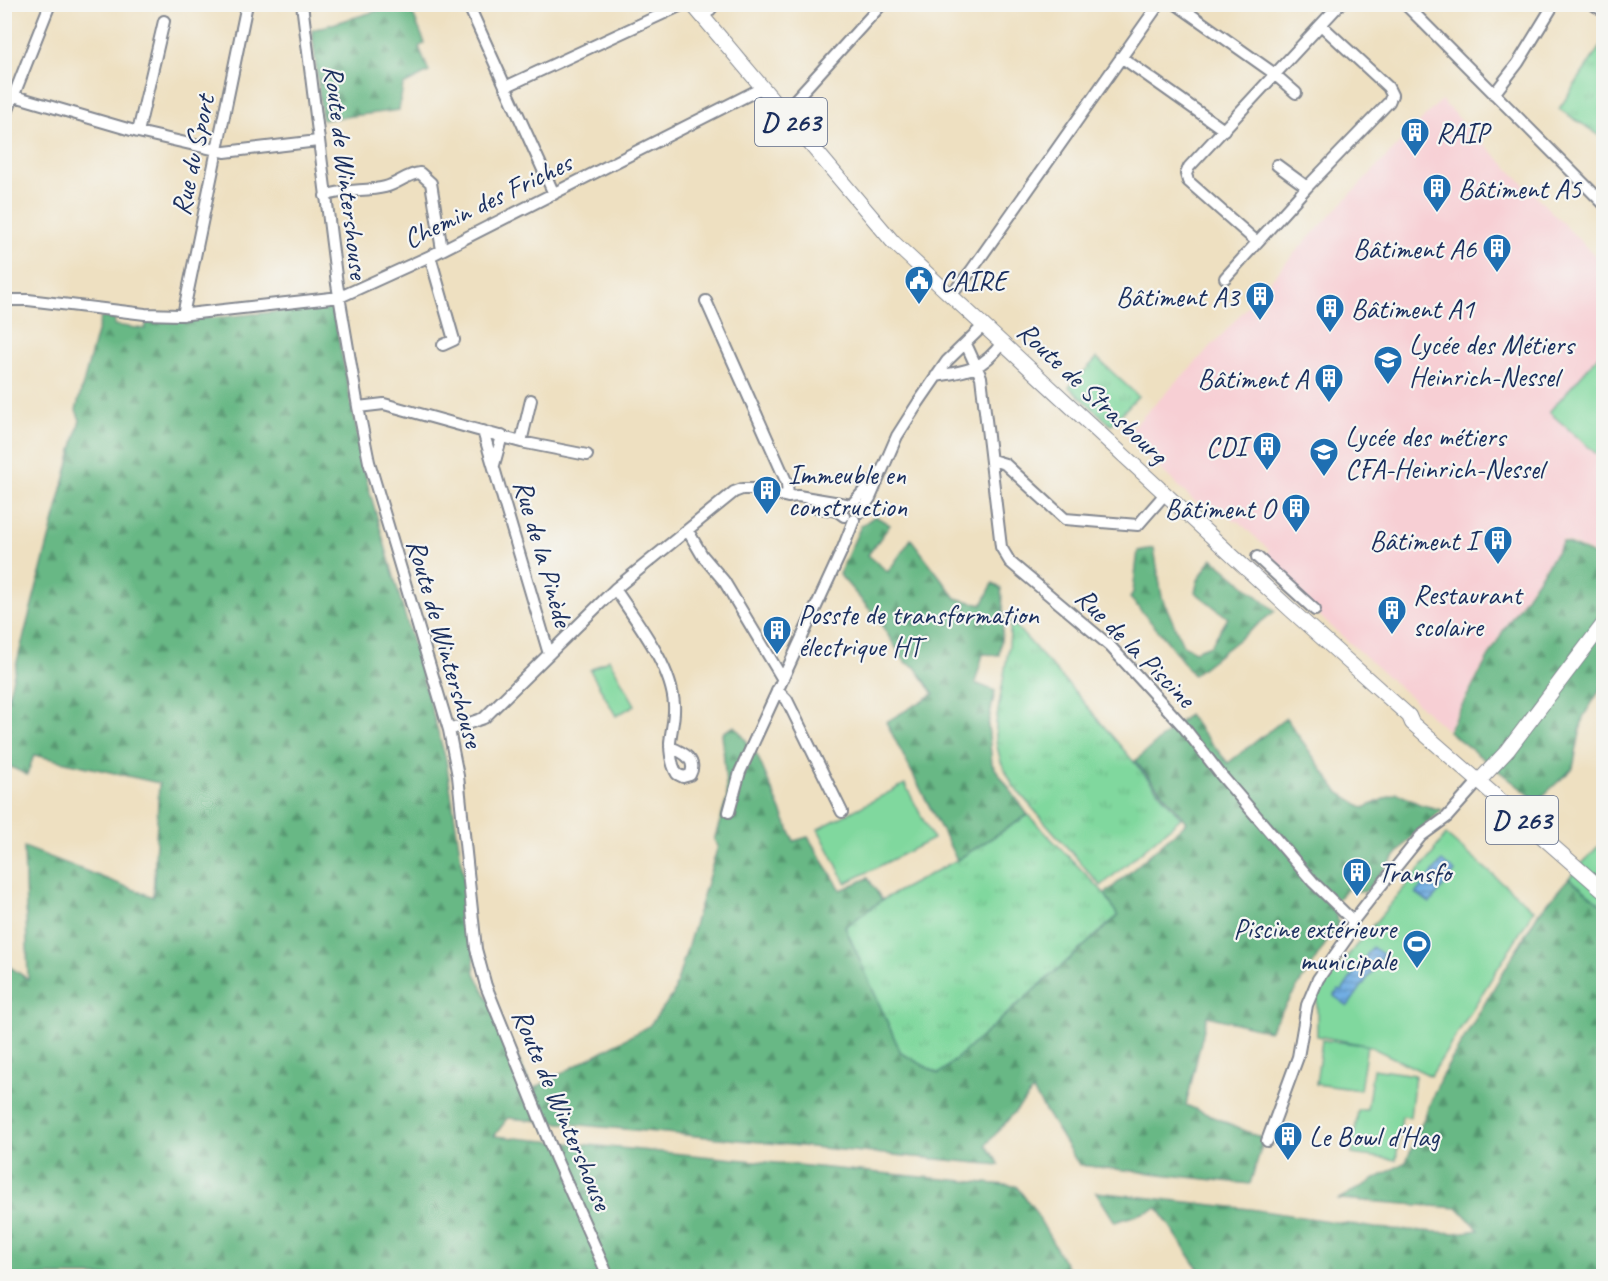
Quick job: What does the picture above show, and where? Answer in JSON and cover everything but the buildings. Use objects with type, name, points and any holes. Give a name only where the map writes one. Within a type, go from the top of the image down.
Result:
[{"type":"main road","name":"Route de Strasbourg","points":[[692,4],[890,240],[1409,716],[1412,723],[1581,866],[1604,891]]},
{"type":"main road","points":[[1480,779],[1508,750],[1604,623]]},
{"type":"main road","name":"Route de Strasbourg","points":[[1581,866],[1604,880]]},
{"type":"street","points":[[4,120],[9,95],[50,4]]},
{"type":"street","name":"Rue du Sport","points":[[183,315],[247,4]]},
{"type":"street","name":"Route de Wintershouse","points":[[302,4],[339,297],[358,407],[369,462],[449,730],[458,776],[476,949],[486,986],[556,1159],[608,1276]]},
{"type":"street","points":[[468,4],[554,194]]},
{"type":"street","points":[[505,87],[684,4]]},
{"type":"street","points":[[704,18],[714,4]]},
{"type":"street","points":[[783,112],[882,4]]},
{"type":"street","points":[[951,295],[971,271],[1159,4]]},
{"type":"street","points":[[1176,4],[1275,75],[1296,93]]},
{"type":"street","points":[[1257,242],[1188,181],[1186,174],[1189,167],[1340,4]]},
{"type":"street","points":[[1405,4],[1604,204]]},
{"type":"street","points":[[1494,94],[1518,63],[1554,4]]},
{"type":"street","points":[[1592,4],[1604,11]]},
{"type":"street","points":[[138,132],[164,21]]},
{"type":"street","points":[[1225,278],[1307,187],[1389,102],[1392,95],[1388,87],[1321,25]]},
{"type":"street","points":[[1121,57],[1224,130]]},
{"type":"street","name":"Chemin des Friches","points":[[4,300],[28,300],[145,314],[183,315],[339,297],[430,256],[762,88]]},
{"type":"street","points":[[9,95],[138,132],[217,151],[318,141]]},
{"type":"street","points":[[1277,165],[1307,187]]},
{"type":"street","points":[[325,196],[336,192],[387,187],[412,174],[420,173],[431,183],[442,250]]},
{"type":"street","points":[[430,256],[454,340],[442,345]]},
{"type":"street","points":[[706,301],[778,462],[784,496]]},
{"type":"street","points":[[851,516],[843,508],[863,494],[881,469],[906,421],[936,376],[983,326]]},
{"type":"street","points":[[936,376],[977,368],[994,354],[1002,343]]},
{"type":"street","name":"Rue de la Piscine","points":[[966,344],[981,377],[1001,548],[1010,562],[1110,646],[1183,726],[1221,775],[1313,882],[1353,921]]},
{"type":"street","points":[[521,442],[531,400]]},
{"type":"street","points":[[358,407],[384,405],[521,442],[587,455]]},
{"type":"street","name":"Rue de la Pinède","points":[[483,431],[549,654]]},
{"type":"street","name":"Rue de la Pinède","points":[[494,465],[502,436]]},
{"type":"street","points":[[992,460],[1005,464],[1065,519],[1138,525],[1165,494]]},
{"type":"street","points":[[851,516],[872,495],[881,469]]},
{"type":"street","points":[[449,730],[484,718],[615,589],[734,492],[748,489],[784,496],[859,504],[851,516],[844,547],[740,772],[729,812]]},
{"type":"street","points":[[784,496],[796,502],[851,516]]},
{"type":"street","points":[[688,531],[702,555],[724,581],[782,678]]},
{"type":"street","points":[[1257,557],[1315,610]]},
{"type":"street","points":[[615,589],[654,650],[672,690],[674,708],[670,747]]},
{"type":"street","points":[[777,690],[787,700],[842,812]]},
{"type":"street","points":[[1267,1141],[1298,1057],[1307,1005],[1323,971],[1347,938],[1353,921],[1421,837],[1447,817],[1480,779]]},
{"type":"shaded area","name":"Lycée des Métiers Heinrich-Nessel","points":[[1441,100],[1603,264],[1603,557],[1563,540],[1502,630],[1447,730],[1324,620],[1263,558],[1269,550],[1238,521],[1236,522],[1218,507],[1195,502],[1125,435],[1221,336],[1300,247]]},
{"type":"green space","points":[[389,5],[409,5],[425,43],[419,47],[429,72],[403,85],[399,110],[322,120],[312,30],[390,7]]},
{"type":"green space","points":[[1603,42],[1604,134],[1602,137],[1559,109]]},
{"type":"green space","points":[[332,306],[367,482],[446,760],[471,925],[475,973],[533,1089],[649,1026],[673,995],[718,846],[714,840],[727,799],[722,733],[735,726],[757,755],[794,841],[808,837],[841,890],[868,878],[882,900],[845,927],[901,1053],[939,1074],[1118,916],[1105,894],[1187,822],[1135,761],[1188,715],[1228,763],[1286,718],[1338,792],[1364,808],[1397,793],[1419,804],[1442,810],[1412,836],[1365,892],[1347,889],[1332,905],[1339,923],[1269,1031],[1207,1016],[1186,1105],[1264,1139],[1250,1184],[1079,1165],[1033,1091],[986,1145],[1000,1165],[508,1118],[494,1136],[1016,1186],[1033,1208],[1072,1276],[5,1276],[4,963],[28,979],[24,847],[153,897],[159,783],[34,755],[27,775],[5,764],[5,708],[80,420],[76,410],[101,317],[115,319],[114,325],[145,329],[147,321],[224,317]]},
{"type":"green space","points":[[1602,352],[1604,453],[1600,457],[1549,412]]},
{"type":"green space","points":[[1097,358],[1138,396],[1111,425],[1069,387]]},
{"type":"green space","points":[[875,516],[890,525],[868,555],[888,572],[911,539],[956,598],[982,605],[993,583],[1001,589],[1004,618],[999,655],[983,654],[975,683],[995,691],[988,725],[992,764],[1028,815],[957,860],[886,722],[934,694],[915,667],[905,662],[877,618],[839,574],[861,526]]},
{"type":"green space","points":[[1563,542],[1603,559],[1603,685],[1583,717],[1573,768],[1537,801],[1448,731],[1503,631]]},
{"type":"green space","points":[[1154,548],[1162,597],[1183,645],[1195,651],[1211,645],[1228,618],[1195,592],[1198,580],[1212,558],[1275,611],[1193,675],[1130,598],[1133,592],[1138,551]]},
{"type":"green space","points":[[1011,621],[1075,692],[1181,818],[1101,886],[1014,787],[1001,762],[996,742],[996,723]]},
{"type":"green space","points":[[609,659],[635,705],[616,716],[590,670]]},
{"type":"green space","points":[[905,784],[933,839],[846,883],[818,829]]},
{"type":"green space","points":[[1028,815],[1105,894],[1118,916],[939,1074],[901,1053],[845,927],[882,900],[957,860]]},
{"type":"green space","name":"Piscine extérieure municipale","points":[[1446,835],[1534,910],[1431,1076],[1367,1045],[1360,1090],[1316,1084],[1322,1040],[1366,1045],[1317,1036],[1317,995]]},
{"type":"green space","points":[[1603,841],[1603,906],[1569,878]]},
{"type":"green space","points":[[1569,878],[1603,906],[1603,1276],[1203,1276],[1158,1208],[1115,1222],[1096,1192],[1250,1209],[1375,1228],[1455,1233],[1479,1230],[1458,1208],[1339,1199],[1406,1162],[1440,1079],[1537,915]]},
{"type":"green space","points":[[1373,1069],[1415,1075],[1410,1117],[1402,1116],[1396,1160],[1352,1154],[1358,1110],[1367,1110]]},
{"type":"water","points":[[1442,861],[1455,872],[1430,903],[1416,893]]},
{"type":"water","points":[[1372,947],[1384,955],[1348,1006],[1334,996],[1339,990],[1342,991]]},
{"type":"place","name":"RAIP","points":[[1415,158]]},
{"type":"place","name":"Bâtiment A5","points":[[1437,214]]},
{"type":"place","name":"Bâtiment A6","points":[[1497,274]]},
{"type":"place","name":"CAIRE","points":[[919,306]]},
{"type":"place","name":"Bâtiment A3","points":[[1260,322]]},
{"type":"place","name":"Bâtiment A1","points":[[1330,334]]},
{"type":"place","name":"Lycée des Métiers Heinrich-Nessel","points":[[1388,386]]},
{"type":"place","name":"Bâtiment A","points":[[1329,404]]},
{"type":"place","name":"CDI","points":[[1267,472]]},
{"type":"place","name":"Lycée des métiers CFA-Heinrich-Nessel","points":[[1324,478]]},
{"type":"place","name":"Immeuble en construction","points":[[767,516]]},
{"type":"place","name":"Bâtiment O","points":[[1296,534]]},
{"type":"place","name":"Bâtiment I","points":[[1498,566]]},
{"type":"place","name":"Restaurant scolaire","points":[[1392,636]]},
{"type":"place","name":"Posste de transformation électrique HT","points":[[777,656]]},
{"type":"place","name":"Transfo","points":[[1357,898]]},
{"type":"place","name":"Piscine extérieure municipale","points":[[1417,970]]},
{"type":"place","name":"Le Bowl d'Hag","points":[[1288,1162]]}]
